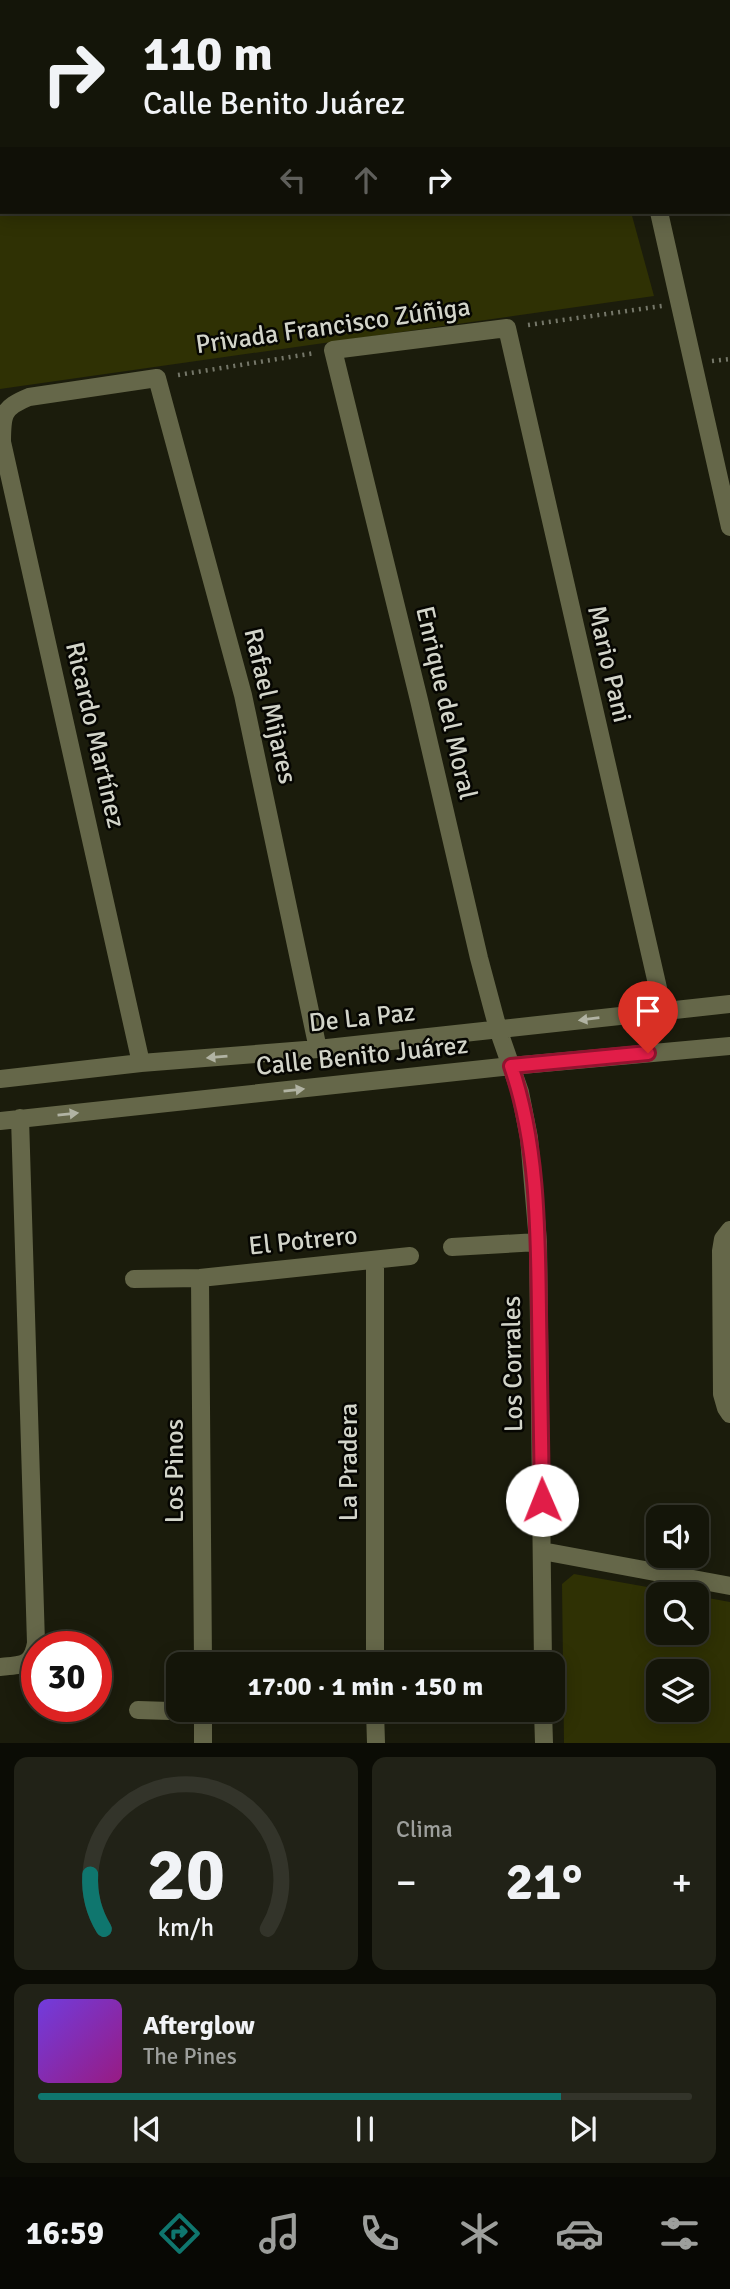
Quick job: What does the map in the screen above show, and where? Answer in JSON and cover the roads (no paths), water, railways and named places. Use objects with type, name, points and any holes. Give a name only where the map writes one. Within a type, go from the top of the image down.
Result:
[{"type":"street","points":[[659,214],[730,527]]},
{"type":"street","name":"Privada Francisco Zúñiga","points":[[333,350],[507,328]]},
{"type":"street","name":"Mario Pani","points":[[507,328],[663,1010]]},
{"type":"street","name":"Enrique del Moral","points":[[333,350],[479,958],[498,1030],[511,1066]]},
{"type":"street","name":"Ricardo Martínez","points":[[141,1063],[2,442],[2,418],[12,404],[29,397],[157,378]]},
{"type":"street","name":"Rafael Mijares","points":[[157,378],[243,695],[318,1049]]},
{"type":"street","name":"De La Paz","points":[[0,1079],[141,1063],[318,1049],[730,1004]]},
{"type":"street","name":"Calle Benito Juárez","points":[[0,1121],[511,1066],[730,1046]]},
{"type":"street","name":"Los Corrales","points":[[511,1066],[520,1092],[528,1138],[538,1242],[543,1652]]},
{"type":"street","points":[[0,1667],[26,1663],[34,1656],[36,1643],[20,1118]]},
{"type":"street","points":[[730,1230],[723,1239],[721,1251],[722,1394],[730,1414]]},
{"type":"street","points":[[452,1247],[538,1242]]},
{"type":"street","name":"El Potrero","points":[[134,1279],[200,1278],[410,1256]]},
{"type":"street","name":"La Pradera","points":[[375,1260],[375,1652]]},
{"type":"street","name":"Los Pinos","points":[[200,1278],[203,1652]]},
{"type":"street","points":[[542,1551],[730,1586]]},
{"type":"street","points":[[138,1710],[166,1710]]},
{"type":"street","points":[[203,1722],[203,1743]]},
{"type":"street","points":[[376,1722],[376,1743]]},
{"type":"street","points":[[543,1722],[544,1743]]}]
